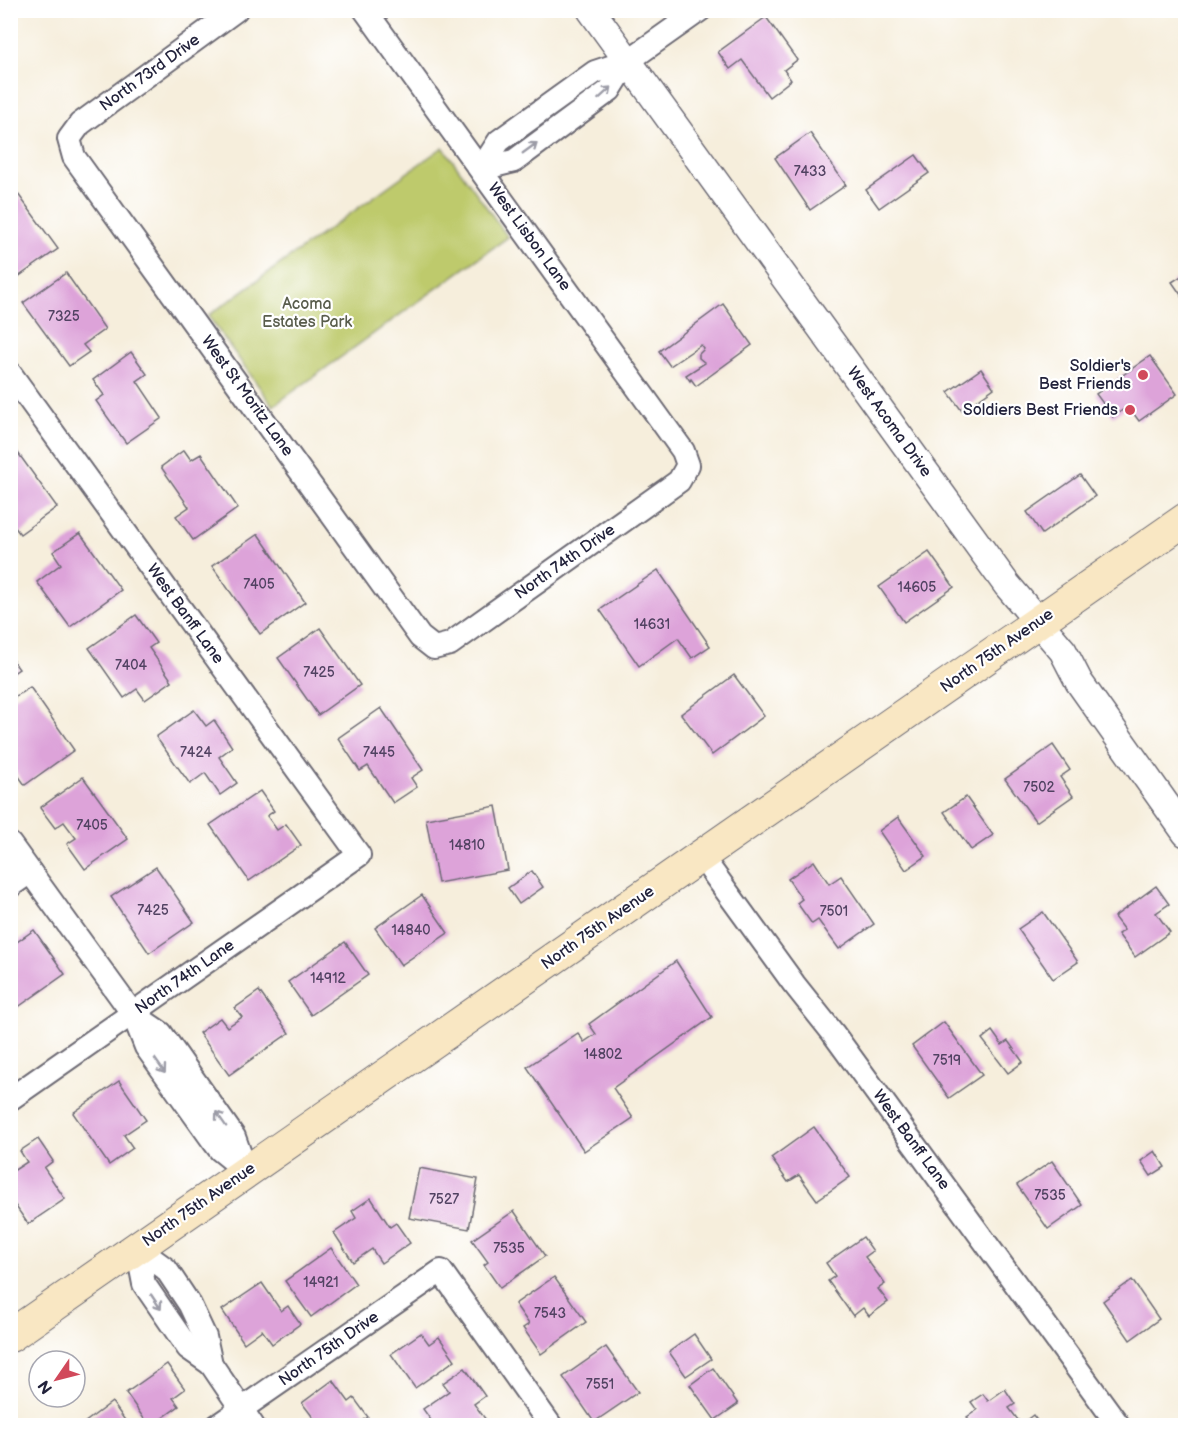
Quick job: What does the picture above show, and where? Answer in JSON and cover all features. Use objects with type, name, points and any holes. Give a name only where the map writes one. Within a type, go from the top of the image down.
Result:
[{"type":"main road","name":"North 75th Avenue","points":[[10,1336],[1185,519]]},
{"type":"street","name":"North 73rd Drive","points":[[69,139],[80,124],[236,10]]},
{"type":"street","name":"West Lisbon Lane","points":[[365,10],[683,451],[688,465]]},
{"type":"street","name":"West Acoma Drive","points":[[591,10],[1007,585],[1063,651],[1079,682],[1185,833]]},
{"type":"street","points":[[481,169],[500,141],[596,72],[628,61],[700,10]]},
{"type":"street","points":[[481,169],[514,160],[575,116],[610,90],[628,61]]},
{"type":"street","points":[[561,97],[575,116]]},
{"type":"street","name":"West St Moritz Lane","points":[[69,139],[74,157],[420,637],[434,648]]},
{"type":"street","name":"West Banff Lane","points":[[10,373],[359,855]]},
{"type":"street","name":"North 74th Drive","points":[[434,648],[450,644],[679,481],[688,465]]},
{"type":"street","points":[[10,844],[133,1014],[146,1047],[214,1142],[220,1150],[246,1171]]},
{"type":"street","name":"North 74th Lane","points":[[10,1099],[359,855]]},
{"type":"street","name":"West Banff Lane","points":[[701,856],[1119,1425]]},
{"type":"street","points":[[10,886],[30,872]]},
{"type":"street","points":[[136,1248],[144,1284],[188,1348],[211,1364],[247,1417]]},
{"type":"street","name":"North 75th Drive","points":[[217,1425],[247,1417],[441,1271],[551,1425]]},
{"type":"green space","name":"Acoma Estates Park","points":[[443,147],[508,237],[273,406],[208,316]]},
{"type":"building","points":[[766,17],[797,60],[784,70],[791,80],[769,97],[742,60],[730,69],[718,52]]},
{"type":"building","points":[[810,133],[846,185],[810,210],[775,158]]},
{"type":"building","points":[[916,155],[929,173],[879,208],[866,190]]},
{"type":"building","points":[[10,183],[58,249],[18,277],[10,266]]},
{"type":"building","points":[[66,273],[105,329],[83,345],[89,352],[69,366],[23,303]]},
{"type":"building","points":[[1186,273],[1186,302],[1172,282]]},
{"type":"building","points":[[723,304],[752,345],[696,386],[686,375],[705,363],[699,358],[699,354],[704,349],[701,345],[670,366],[659,351]]},
{"type":"building","points":[[131,352],[147,374],[137,381],[162,418],[126,443],[96,401],[104,395],[93,380]]},
{"type":"building","name":"Soldier's Best Friends","points":[[1150,356],[1177,394],[1139,421],[1128,406],[1113,417],[1096,394]]},
{"type":"building","points":[[981,369],[994,388],[962,411],[948,392]]},
{"type":"building","points":[[13,446],[57,507],[20,534],[10,521],[10,448]]},
{"type":"building","points":[[184,450],[191,460],[201,454],[238,508],[193,540],[176,516],[189,507],[161,467]]},
{"type":"building","points":[[1080,475],[1095,496],[1042,534],[1027,512]]},
{"type":"building","points":[[80,533],[121,590],[70,627],[37,582],[61,564],[53,552]]},
{"type":"building","points":[[258,534],[305,602],[260,634],[212,566]]},
{"type":"building","points":[[929,552],[954,587],[904,622],[879,587]]},
{"type":"building","points":[[658,570],[710,646],[692,658],[678,638],[639,666],[600,610]]},
{"type":"building","points":[[136,615],[156,643],[149,648],[172,681],[145,700],[137,689],[124,698],[89,648]]},
{"type":"building","points":[[320,628],[360,685],[318,715],[278,658]]},
{"type":"building","points":[[10,657],[19,669],[10,675]]},
{"type":"building","points":[[734,675],[764,716],[712,755],[681,714]]},
{"type":"building","points":[[30,687],[74,750],[25,785],[10,764],[10,700]]},
{"type":"building","points":[[381,708],[423,770],[411,778],[417,787],[393,803],[368,766],[360,771],[338,738]]},
{"type":"building","points":[[194,710],[206,726],[214,720],[232,747],[219,757],[237,783],[220,795],[205,773],[190,784],[156,737]]},
{"type":"building","points":[[1053,745],[1070,770],[1060,777],[1073,796],[1036,822],[1005,779]]},
{"type":"building","points":[[83,777],[128,839],[85,869],[67,844],[76,838],[64,822],[55,828],[40,808]]},
{"type":"building","points":[[260,791],[274,811],[267,816],[277,830],[286,824],[301,845],[249,881],[210,825]]},
{"type":"building","points":[[966,797],[993,835],[971,850],[944,812]]},
{"type":"building","points":[[496,806],[508,870],[438,883],[426,819]]},
{"type":"building","points":[[898,817],[926,856],[906,870],[879,831]]},
{"type":"building","points":[[814,861],[829,884],[841,876],[874,924],[839,949],[818,920],[812,924],[797,903],[802,899],[788,879]]},
{"type":"building","points":[[156,867],[194,922],[149,953],[111,897]]},
{"type":"building","points":[[532,871],[543,887],[519,904],[508,888]]},
{"type":"building","points":[[1156,886],[1169,904],[1156,913],[1170,932],[1135,957],[1118,934],[1124,930],[1114,917]]},
{"type":"building","points":[[422,895],[448,933],[401,965],[375,928]]},
{"type":"building","points":[[1043,912],[1078,962],[1053,979],[1018,929]]},
{"type":"building","points":[[34,930],[65,974],[14,1010],[10,1004],[10,947]]},
{"type":"building","points":[[345,942],[368,975],[311,1015],[288,982]]},
{"type":"building","points":[[676,961],[712,1017],[613,1088],[633,1118],[584,1151],[527,1067],[578,1033],[584,1042],[596,1034],[589,1024]]},
{"type":"building","points":[[259,991],[289,1033],[229,1075],[199,1033],[220,1018],[227,1027],[242,1017],[235,1008]]},
{"type":"building","points":[[944,1022],[982,1075],[949,1098],[912,1046]]},
{"type":"building","points":[[992,1031],[1002,1045],[1008,1041],[1023,1062],[1008,1073],[982,1039]]},
{"type":"building","points":[[119,1081],[146,1120],[124,1135],[133,1148],[109,1165],[73,1113]]},
{"type":"building","points":[[814,1127],[850,1177],[817,1200],[799,1175],[788,1182],[771,1158]]},
{"type":"building","points":[[38,1139],[53,1161],[44,1168],[65,1199],[28,1224],[10,1198],[10,1173],[27,1162],[20,1151]]},
{"type":"building","points":[[1155,1151],[1165,1167],[1151,1176],[1141,1161]]},
{"type":"building","points":[[1052,1161],[1082,1205],[1048,1229],[1017,1185]]},
{"type":"building","points":[[419,1168],[478,1179],[469,1229],[409,1218]]},
{"type":"building","points":[[371,1198],[390,1227],[396,1223],[410,1243],[381,1263],[372,1249],[353,1262],[334,1233],[356,1218],[352,1211]]},
{"type":"building","points":[[514,1211],[545,1256],[500,1288],[484,1265],[488,1262],[472,1240]]},
{"type":"building","points":[[863,1237],[873,1251],[865,1257],[885,1284],[878,1289],[888,1302],[869,1316],[863,1308],[853,1316],[828,1281],[835,1276],[826,1263]]},
{"type":"building","points":[[331,1248],[356,1284],[311,1317],[285,1281]]},
{"type":"building","points":[[554,1277],[586,1322],[541,1354],[523,1328],[529,1324],[515,1304]]},
{"type":"building","points":[[1132,1280],[1159,1319],[1130,1340],[1103,1301]]},
{"type":"building","points":[[262,1283],[281,1311],[288,1306],[300,1324],[272,1344],[262,1330],[244,1343],[222,1310]]},
{"type":"building","points":[[421,1333],[429,1344],[439,1337],[455,1360],[415,1388],[391,1354]]},
{"type":"building","points":[[694,1334],[711,1359],[686,1376],[669,1352]]},
{"type":"building","points":[[606,1347],[638,1392],[594,1422],[563,1377]]},
{"type":"building","points":[[167,1364],[185,1389],[173,1398],[179,1406],[149,1426],[126,1393]]},
{"type":"building","points":[[465,1368],[485,1396],[474,1404],[489,1424],[487,1426],[435,1426],[423,1409],[449,1391],[443,1383]]},
{"type":"building","points":[[713,1368],[738,1404],[715,1420],[690,1385]]},
{"type":"building","points":[[333,1380],[349,1402],[354,1398],[368,1417],[356,1426],[308,1426],[315,1420],[302,1403]]},
{"type":"building","points":[[1005,1389],[1015,1404],[1009,1408],[1021,1424],[1033,1415],[1041,1426],[972,1426],[967,1417],[977,1410],[971,1402],[983,1394],[988,1401]]},
{"type":"building","points":[[112,1402],[129,1426],[80,1426]]},
{"type":"place","name":"Soldier's Best Friends","points":[[1143,375]]},
{"type":"place","name":"Soldiers Best Friends","points":[[1130,410]]}]
